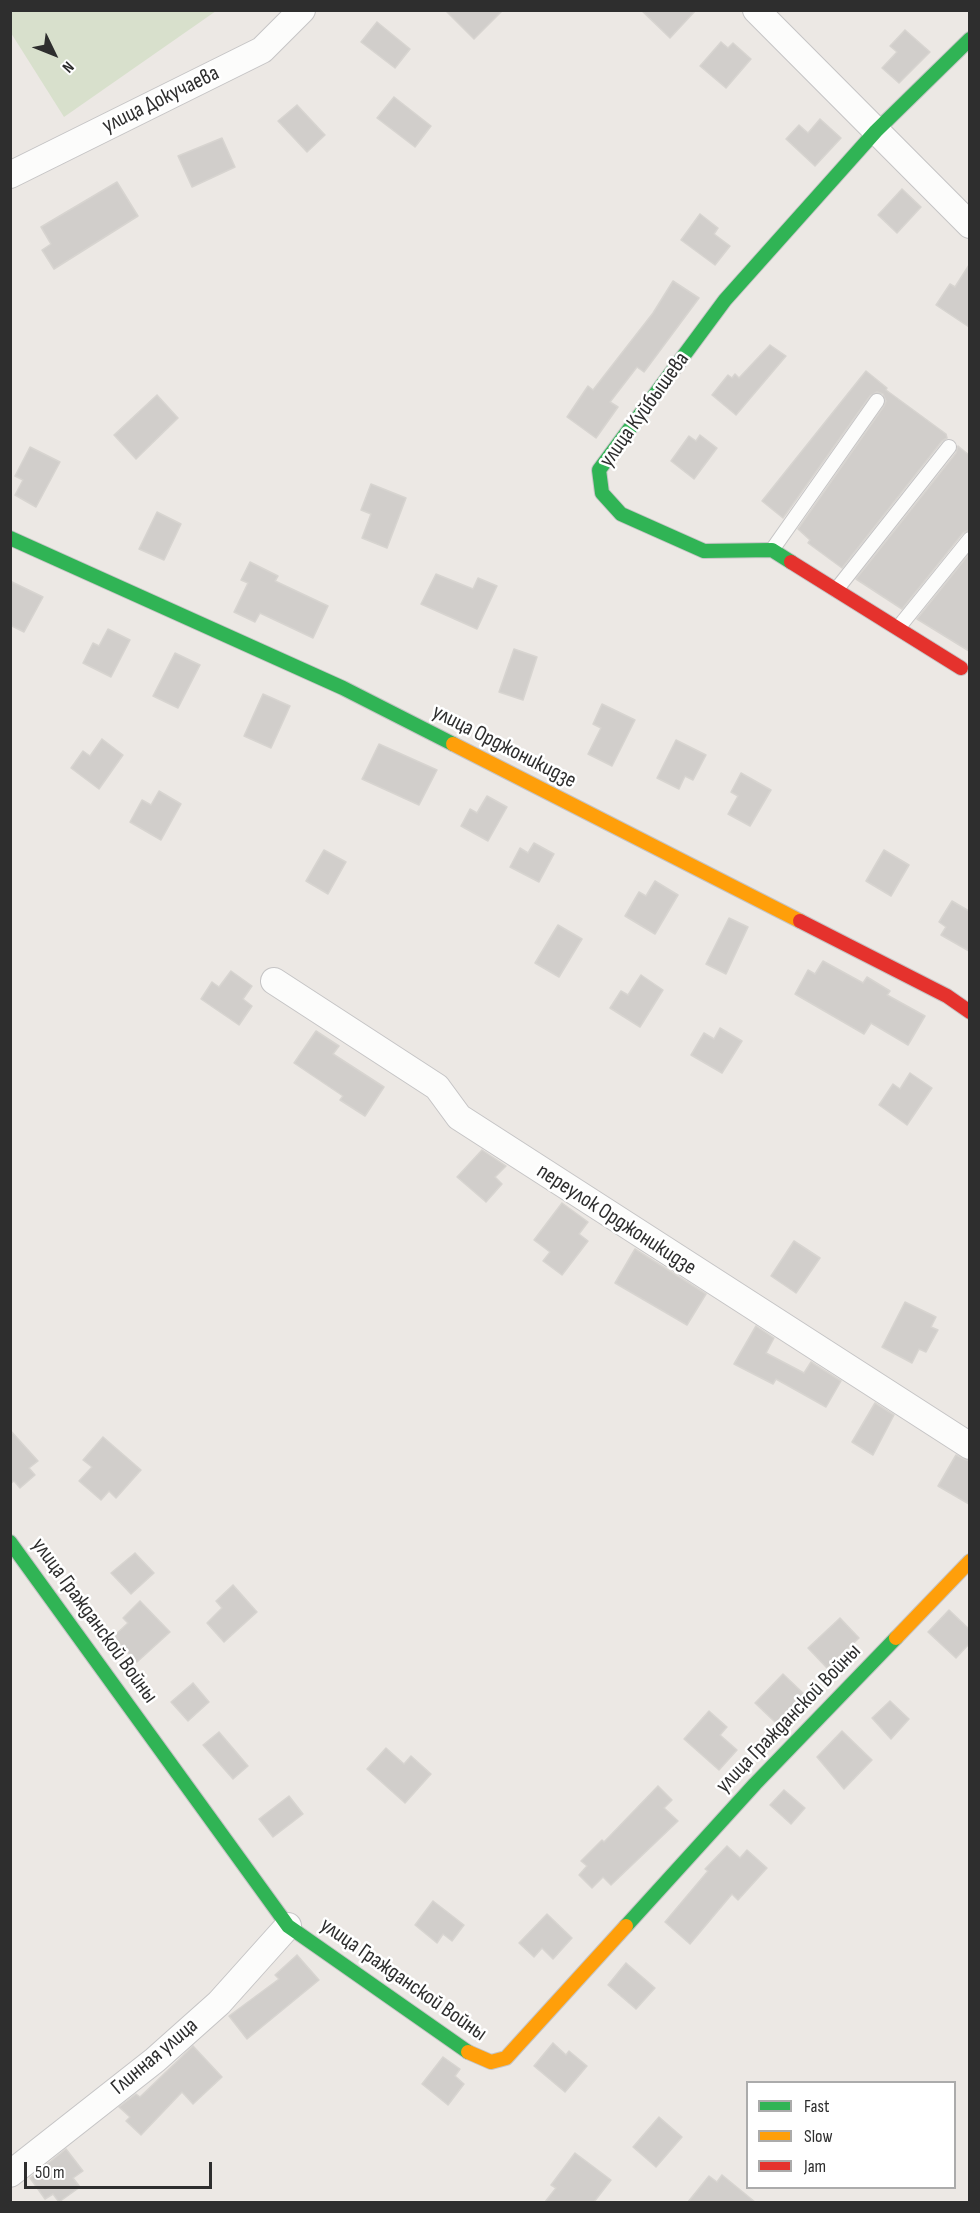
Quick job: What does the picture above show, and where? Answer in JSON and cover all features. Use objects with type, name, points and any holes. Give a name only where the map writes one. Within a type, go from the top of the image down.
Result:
[{"type":"street","name":"улица Докучаева","points":[[10,175],[262,50],[302,10]]},
{"type":"street","points":[[756,10],[969,225]]},
{"type":"street","name":"улица Куйбышева","points":[[772,550],[704,551],[621,514],[602,493],[599,470],[725,300],[876,131],[969,39]]},
{"type":"street","name":"улица Орджоникидзе","points":[[10,538],[343,688],[947,996],[969,1012]]},
{"type":"street","points":[[772,550],[898,628],[965,663]]},
{"type":"street","name":"переулок Орджоникидзе","points":[[274,981],[437,1088],[459,1117],[598,1209],[969,1446]]},
{"type":"street","name":"улица Гражданской Войны","points":[[10,1542],[288,1926],[474,2056],[491,2062],[506,2058],[755,1784],[969,1561]]},
{"type":"street","name":"Глинная улица","points":[[10,2174],[155,2060],[219,2003],[288,1926]]},
{"type":"lane","points":[[772,550],[877,401]]},
{"type":"lane","points":[[836,590],[949,447]]},
{"type":"lane","points":[[898,628],[969,539]]},
{"type":"green space","points":[[11,10],[216,11],[64,117],[11,33]]},
{"type":"building","points":[[445,10],[503,10],[474,39]]},
{"type":"building","points":[[641,10],[696,10],[670,38]]},
{"type":"building","points":[[377,22],[410,49],[395,68],[361,42]]},
{"type":"building","points":[[905,30],[930,52],[899,83],[882,68],[897,52],[890,46]]},
{"type":"building","points":[[721,42],[728,48],[733,43],[751,59],[726,88],[700,66]]},
{"type":"building","points":[[394,97],[431,126],[415,147],[377,118]]},
{"type":"building","points":[[297,105],[325,135],[307,152],[278,121]]},
{"type":"building","points":[[820,119],[841,138],[815,166],[786,139],[799,125],[808,133]]},
{"type":"building","points":[[222,138],[235,167],[192,187],[178,156]]},
{"type":"building","points":[[117,182],[138,216],[54,269],[42,250],[51,244],[41,227]]},
{"type":"building","points":[[902,189],[921,207],[897,233],[878,215]]},
{"type":"building","points":[[700,214],[718,228],[714,234],[730,246],[715,265],[681,240]]},
{"type":"building","points":[[969,265],[969,327],[936,305],[950,284],[955,287]]},
{"type":"building","points":[[673,281],[699,298],[644,372],[637,367],[610,402],[618,407],[596,438],[567,417],[588,386],[593,390],[653,313]]},
{"type":"building","points":[[770,345],[786,356],[736,415],[712,395],[728,375],[732,378],[735,374],[739,378]]},
{"type":"building","points":[[866,371],[887,388],[886,390],[946,434],[947,438],[942,441],[842,568],[808,543],[810,540],[798,529],[884,406],[886,401],[883,394],[877,392],[870,396],[783,518],[762,501]]},
{"type":"building","points":[[157,395],[178,418],[136,459],[114,435]]},
{"type":"building","points":[[700,435],[717,448],[694,479],[671,461],[689,436],[696,441]]},
{"type":"building","points":[[958,446],[969,455],[969,530],[963,533],[902,609],[856,579],[956,453]]},
{"type":"building","points":[[30,447],[60,462],[36,507],[15,495],[23,480],[15,476]]},
{"type":"building","points":[[371,484],[406,498],[387,548],[362,538],[371,514],[361,510]]},
{"type":"building","points":[[157,512],[181,524],[164,560],[139,549]]},
{"type":"building","points":[[969,554],[969,651],[917,619]]},
{"type":"building","points":[[250,562],[278,576],[275,581],[328,606],[313,638],[260,613],[255,622],[234,612],[248,583],[241,580]]},
{"type":"building","points":[[436,574],[473,589],[478,578],[497,586],[477,629],[421,604]]},
{"type":"building","points":[[10,581],[43,597],[24,632],[10,625]]},
{"type":"building","points":[[108,629],[130,640],[111,677],[83,663],[93,643],[99,646]]},
{"type":"building","points":[[514,649],[537,657],[523,700],[499,692]]},
{"type":"building","points":[[175,653],[200,665],[178,708],[153,696]]},
{"type":"building","points":[[263,694],[290,706],[271,748],[244,736]]},
{"type":"building","points":[[602,704],[635,720],[612,766],[588,754],[601,728],[593,724]]},
{"type":"building","points":[[102,739],[123,755],[99,789],[71,768],[83,751],[90,756]]},
{"type":"building","points":[[676,740],[706,755],[693,780],[685,776],[679,789],[657,778]]},
{"type":"building","points":[[379,744],[437,770],[419,805],[362,779]]},
{"type":"building","points":[[741,773],[771,790],[750,826],[728,814],[738,796],[731,792]]},
{"type":"building","points":[[159,791],[181,804],[161,840],[130,822],[142,800],[151,805]]},
{"type":"building","points":[[487,796],[507,807],[488,841],[461,826],[470,809],[477,813]]},
{"type":"building","points":[[534,843],[554,854],[539,882],[510,867],[520,848],[528,853]]},
{"type":"building","points":[[324,850],[346,862],[328,894],[306,881]]},
{"type":"building","points":[[884,850],[909,865],[891,896],[866,881]]},
{"type":"building","points":[[655,881],[678,895],[655,934],[625,916],[639,892],[646,896]]},
{"type":"building","points":[[952,901],[969,911],[969,951],[941,935],[946,927],[939,922]]},
{"type":"building","points":[[729,918],[748,927],[726,974],[706,964]]},
{"type":"building","points":[[558,925],[582,939],[559,977],[535,963]]},
{"type":"building","points":[[823,961],[863,983],[867,977],[890,991],[887,995],[925,1016],[908,1045],[871,1023],[864,1034],[795,994],[808,970],[815,974]]},
{"type":"building","points":[[231,971],[252,986],[243,999],[252,1006],[239,1025],[201,999],[212,982],[219,987]]},
{"type":"building","points":[[641,975],[663,990],[640,1027],[610,1008],[621,991],[628,995]]},
{"type":"building","points":[[720,1028],[742,1041],[722,1073],[691,1055],[704,1033],[714,1039]]},
{"type":"building","points":[[316,1031],[339,1046],[333,1054],[384,1087],[365,1116],[340,1100],[343,1096],[294,1063]]},
{"type":"building","points":[[910,1073],[932,1088],[907,1125],[879,1105],[893,1084],[900,1089]]},
{"type":"building","points":[[482,1150],[506,1166],[495,1177],[502,1184],[486,1202],[457,1177]]},
{"type":"building","points":[[562,1203],[588,1222],[579,1234],[588,1241],[562,1275],[543,1261],[550,1252],[534,1240]]},
{"type":"building","points":[[794,1241],[820,1258],[796,1293],[771,1276]]},
{"type":"building","points":[[635,1249],[706,1294],[687,1325],[615,1283]]},
{"type":"building","points":[[905,1302],[936,1317],[931,1327],[938,1330],[926,1352],[919,1349],[912,1363],[882,1347]]},
{"type":"building","points":[[756,1326],[774,1338],[766,1353],[804,1373],[811,1362],[841,1381],[826,1407],[776,1379],[773,1384],[734,1364]]},
{"type":"building","points":[[875,1403],[894,1415],[873,1455],[852,1442]]},
{"type":"building","points":[[10,1430],[38,1461],[29,1468],[35,1475],[20,1488],[14,1481],[10,1484]]},
{"type":"building","points":[[103,1437],[141,1470],[116,1498],[109,1491],[101,1500],[79,1481],[92,1467],[83,1460]]},
{"type":"building","points":[[956,1455],[969,1461],[969,1504],[938,1486]]},
{"type":"building","points":[[135,1553],[154,1573],[131,1594],[111,1573]]},
{"type":"building","points":[[233,1585],[257,1612],[224,1642],[207,1623],[222,1608],[216,1601]]},
{"type":"building","points":[[140,1601],[170,1632],[137,1662],[113,1637],[128,1623],[123,1618]]},
{"type":"building","points":[[949,1610],[969,1629],[969,1644],[956,1658],[928,1632]]},
{"type":"building","points":[[840,1618],[859,1638],[827,1668],[808,1648]]},
{"type":"building","points":[[783,1674],[804,1694],[776,1723],[755,1703]]},
{"type":"building","points":[[193,1683],[209,1702],[188,1721],[171,1702]]},
{"type":"building","points":[[890,1701],[909,1719],[891,1739],[872,1718]]},
{"type":"building","points":[[709,1711],[727,1727],[720,1735],[737,1750],[719,1770],[684,1739]]},
{"type":"building","points":[[842,1731],[872,1760],[844,1789],[817,1757]]},
{"type":"building","points":[[219,1732],[248,1766],[233,1779],[203,1745]]},
{"type":"building","points":[[386,1748],[404,1764],[411,1756],[431,1774],[405,1803],[367,1769]]},
{"type":"building","points":[[658,1786],[672,1800],[664,1808],[678,1821],[611,1885],[603,1877],[592,1888],[579,1875],[587,1866],[581,1861],[602,1840],[604,1842]]},
{"type":"building","points":[[784,1790],[805,1808],[791,1824],[770,1805]]},
{"type":"building","points":[[289,1796],[303,1814],[273,1837],[259,1819]]},
{"type":"building","points":[[727,1846],[740,1858],[747,1850],[767,1868],[738,1900],[732,1894],[690,1944],[665,1922],[708,1871],[705,1869]]},
{"type":"building","points":[[433,1901],[464,1925],[452,1941],[443,1934],[437,1943],[415,1925]]},
{"type":"building","points":[[547,1914],[572,1938],[553,1959],[542,1948],[534,1957],[519,1943]]},
{"type":"building","points":[[297,1955],[319,1980],[247,2039],[229,2016],[279,1979],[275,1975]]},
{"type":"building","points":[[626,1963],[655,1988],[636,2009],[608,1985]]},
{"type":"building","points":[[553,2043],[566,2055],[569,2051],[587,2066],[565,2092],[534,2066]]},
{"type":"building","points":[[193,2046],[222,2077],[193,2104],[182,2092],[141,2135],[126,2121],[130,2117],[119,2107],[136,2094],[140,2097]]},
{"type":"building","points":[[443,2057],[460,2069],[455,2076],[464,2084],[448,2105],[422,2084]]},
{"type":"building","points":[[659,2117],[682,2137],[656,2167],[633,2147]]},
{"type":"building","points":[[66,2149],[83,2171],[73,2178],[80,2187],[59,2202],[53,2194],[45,2199],[30,2178]]},
{"type":"building","points":[[575,2153],[611,2180],[594,2202],[545,2202],[556,2188],[551,2185]]},
{"type":"building","points":[[722,2175],[755,2202],[688,2202],[709,2176],[717,2182]]},
{"type":"traffic: fast","points":[[791,562],[772,550],[704,551],[621,514],[602,493],[599,470],[725,300],[876,131],[970,39]]},
{"type":"traffic: fast","points":[[10,538],[343,688],[453,744]]},
{"type":"traffic: fast","points":[[10,1542],[288,1926],[468,2052]]},
{"type":"traffic: fast","points":[[626,1926],[755,1784],[896,1638]]},
{"type":"traffic: slow","points":[[453,744],[800,921]]},
{"type":"traffic: slow","points":[[896,1638],[970,1561]]},
{"type":"traffic: slow","points":[[468,2052],[491,2062],[506,2058],[626,1926]]},
{"type":"traffic: jam","points":[[791,562],[961,668]]},
{"type":"traffic: jam","points":[[800,921],[947,996],[970,1012]]}]
